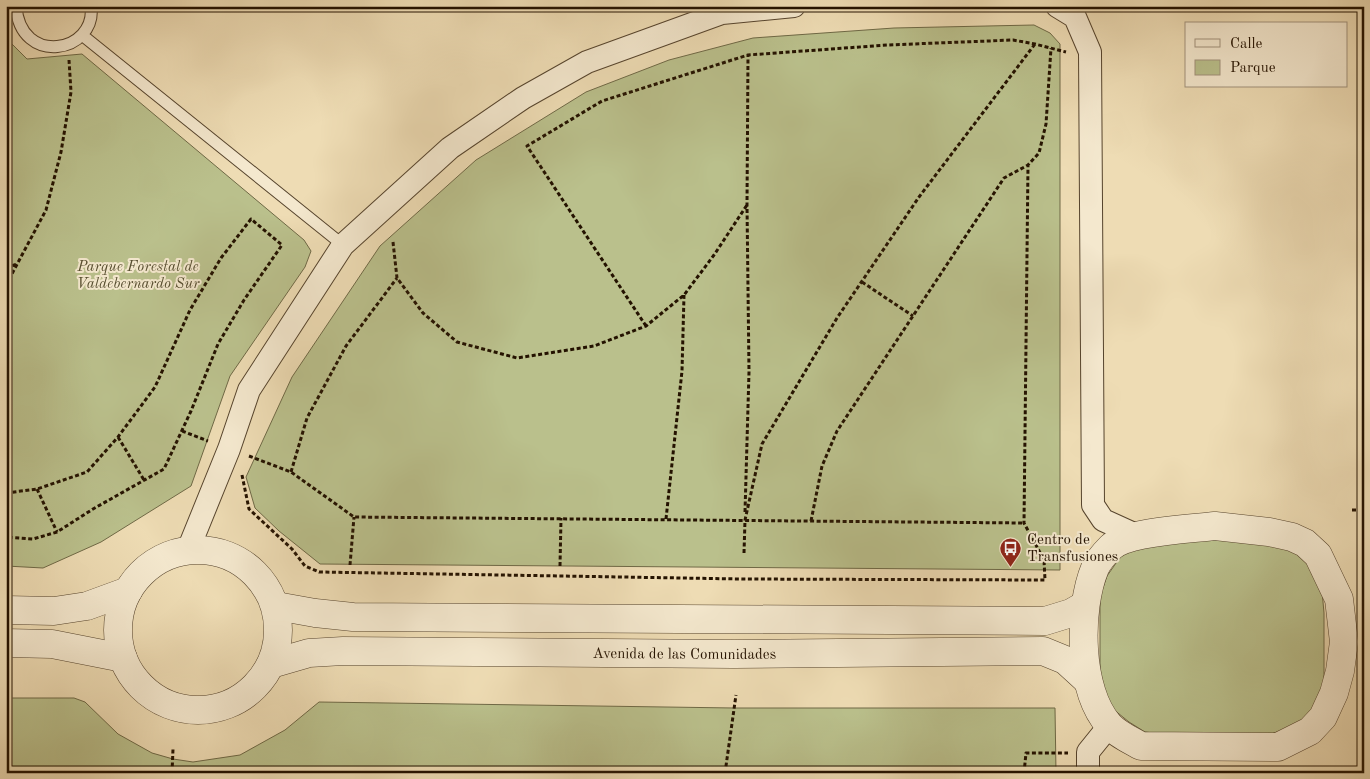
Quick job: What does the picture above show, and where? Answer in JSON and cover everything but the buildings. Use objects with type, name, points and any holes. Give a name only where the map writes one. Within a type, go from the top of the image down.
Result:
[{"type":"street","points":[[188,550],[229,449],[249,390],[343,245],[450,148],[523,98],[587,62],[722,13],[794,6]]},
{"type":"street","points":[[1057,6],[1075,16],[1090,52],[1093,505],[1103,520],[1136,536]]},
{"type":"street","points":[[1215,526],[1269,532],[1292,537],[1305,543],[1318,555],[1339,599],[1344,642],[1352,666],[1334,693],[1323,717],[1310,731],[1278,747],[1141,746],[1109,726],[1096,705],[1088,681],[1083,634],[1085,605],[1095,566],[1112,545],[1136,536],[1215,526]]},
{"type":"street","points":[[188,550],[216,551],[242,562],[263,581],[276,606],[279,636],[271,664],[259,683],[243,696],[226,705],[209,709],[194,710],[175,707],[159,700],[140,685],[129,671],[123,658],[118,631],[122,604],[135,581],[153,564],[164,557],[188,550]]},
{"type":"street","points":[[6,610],[54,611],[87,606],[128,591]]},
{"type":"street","points":[[1339,599],[1358,613],[1364,615]]},
{"type":"street","points":[[276,606],[315,613],[353,616],[1046,621],[1070,613],[1085,605]]},
{"type":"street","points":[[6,643],[52,644],[123,658]]},
{"type":"street","name":"Avenida de las Comunidades","points":[[271,664],[309,653],[343,650],[734,654],[1043,651],[1065,660],[1088,681]]},
{"type":"street","points":[[1088,773],[1088,752],[1109,726]]},
{"type":"lane","points":[[16,6],[17,18],[22,30],[30,39],[42,46],[55,48],[68,45],[82,35],[89,24],[91,6]]},
{"type":"lane","points":[[82,35],[343,245]]},
{"type":"path","points":[[646,326],[527,146],[602,101],[748,56],[886,45],[1012,40],[1069,53]]},
{"type":"path","points":[[745,520],[762,444],[837,318],[919,197],[1035,44]]},
{"type":"path","points":[[6,285],[46,210],[61,152],[71,92],[68,45]]},
{"type":"path","points":[[811,521],[822,466],[838,431],[1004,178],[1028,165],[1039,153],[1046,124],[1051,48]]},
{"type":"path","points":[[744,553],[749,372],[748,56]]},
{"type":"path","points":[[242,475],[249,509],[292,549],[305,566],[319,572],[742,579],[1046,580],[1044,560],[1024,523],[1028,165]]},
{"type":"path","points":[[393,242],[398,278],[424,313],[457,342],[516,358],[594,346],[646,326],[684,295],[714,255],[747,205]]},
{"type":"path","points":[[6,493],[37,489],[87,472],[118,437],[155,387],[190,310],[221,258],[251,219],[282,245],[244,300],[218,344],[164,469],[93,508],[57,532],[33,539],[6,537]]},
{"type":"path","points":[[6,268],[18,264]]},
{"type":"path","points":[[398,278],[346,346],[307,418],[291,472],[354,517],[1024,523]]},
{"type":"path","points":[[862,282],[913,316]]},
{"type":"path","points":[[666,519],[682,371],[684,295]]},
{"type":"path","points":[[118,437],[144,480]]},
{"type":"path","points":[[37,489],[57,532]]},
{"type":"path","points":[[1352,510],[1364,510]]},
{"type":"path","points":[[350,565],[354,517]]},
{"type":"path","points":[[560,566],[561,518]]},
{"type":"path","points":[[725,773],[736,695]]},
{"type":"path","points":[[172,773],[173,749]]},
{"type":"path","points":[[1024,773],[1026,753],[1068,753]]},
{"type":"green space","points":[[1034,25],[1050,33],[1060,44],[1060,570],[320,564],[279,531],[255,508],[246,477],[292,377],[380,246],[476,160],[586,92],[669,60],[753,38],[894,28]]},
{"type":"green space","name":"Parque Forestal de Valdebernardo Sur","points":[[6,38],[27,59],[82,54],[304,240],[311,251],[305,267],[230,376],[191,486],[101,542],[43,568],[6,566]]},
{"type":"green space","points":[[1167,540],[1254,540],[1301,554],[1321,580],[1324,613],[1324,679],[1321,695],[1310,714],[1295,726],[1271,734],[1171,735],[1145,732],[1113,709],[1103,691],[1100,671],[1100,596],[1107,576],[1121,556],[1140,545]]},
{"type":"green space","points":[[6,698],[74,698],[85,702],[118,734],[152,753],[193,762],[240,755],[285,730],[319,702],[734,708],[1055,708],[1056,773],[6,773]]},
{"type":"place","name":"Centro de Transfusiones","points":[[1011,567]]}]
